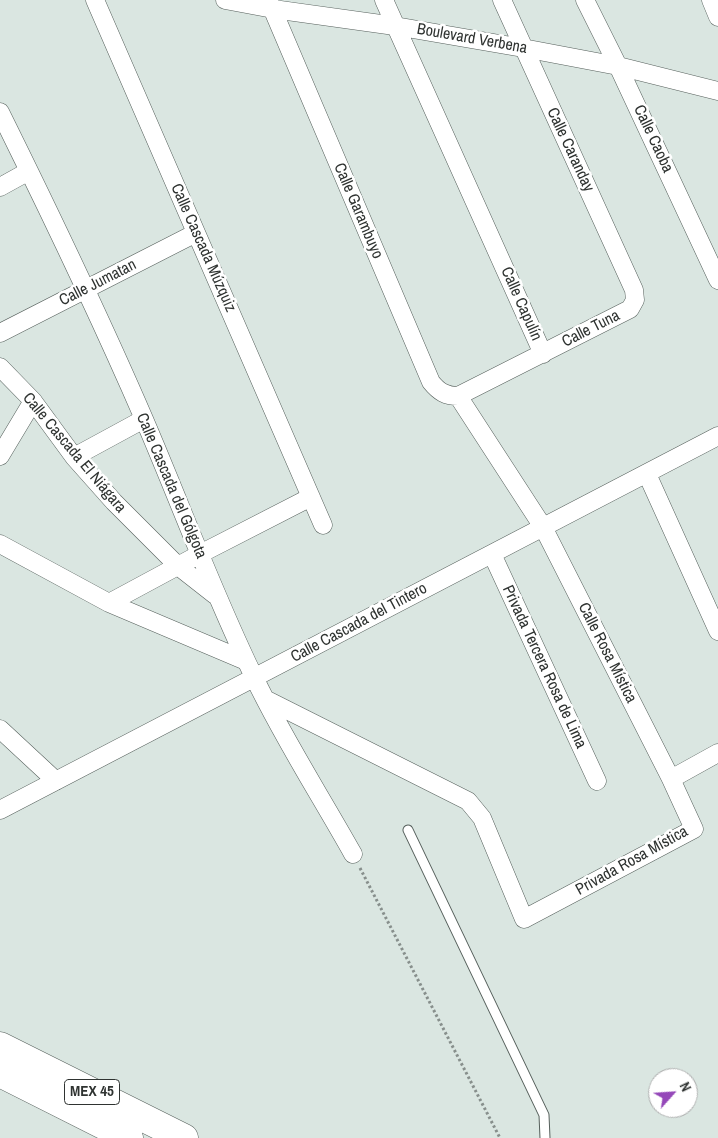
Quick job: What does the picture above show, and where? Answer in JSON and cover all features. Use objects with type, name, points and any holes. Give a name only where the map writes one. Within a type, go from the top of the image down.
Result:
[{"type":"highway","name":"MEX 45","points":[[0,1046],[184,1138]]},
{"type":"highway","name":"MEX 45","points":[[0,1073],[129,1138]]},
{"type":"street","name":"Calle Cascada Múzquiz","points":[[95,0],[323,525]]},
{"type":"street","name":"Boulevard Verbena","points":[[224,0],[271,4],[523,48],[618,66],[718,91]]},
{"type":"street","name":"Calle Capulín","points":[[384,0],[543,354],[458,396]]},
{"type":"street","name":"Calle Caranday","points":[[502,0],[634,290],[635,300]]},
{"type":"street","name":"Calle Caoba","points":[[585,0],[718,280]]},
{"type":"street","points":[[711,0],[718,18]]},
{"type":"street","name":"Calle Garambuyo","points":[[271,4],[431,382],[438,391],[448,396],[458,396]]},
{"type":"street","name":"Calle Cascada del Gólgota","points":[[0,112],[87,289],[144,419],[217,597],[254,678],[353,854]]},
{"type":"street","points":[[0,187],[29,171]]},
{"type":"street","name":"Calle Jumatan","points":[[0,334],[196,233]]},
{"type":"street","name":"Calle Tuna","points":[[543,354],[630,309],[635,300]]},
{"type":"street","name":"Calle Cascada El Niágara","points":[[0,367],[33,401],[74,457],[134,524],[178,566],[217,597]]},
{"type":"street","points":[[458,396],[543,527]]},
{"type":"street","points":[[0,456],[33,401]]},
{"type":"street","points":[[74,457],[144,419]]},
{"type":"street","name":"Calle Cascada del Tintero","points":[[0,810],[718,436]]},
{"type":"street","points":[[646,474],[718,631]]},
{"type":"street","points":[[109,603],[311,497]]},
{"type":"street","name":"Calle Rosa Mística","points":[[543,527],[671,779]]},
{"type":"street","points":[[0,544],[109,603],[246,661]]},
{"type":"street","name":"Privada Tercera Rosa de Lima","points":[[492,554],[597,781]]},
{"type":"street","name":"Privada Rosa Mística","points":[[265,698],[468,802],[482,818],[524,919],[694,829],[671,779]]},
{"type":"street","points":[[0,730],[56,782]]},
{"type":"street","points":[[671,779],[718,753]]},
{"type":"lane","points":[[408,830],[544,1115],[545,1138]]},
{"type":"path","points":[[353,854],[500,1138]]}]
